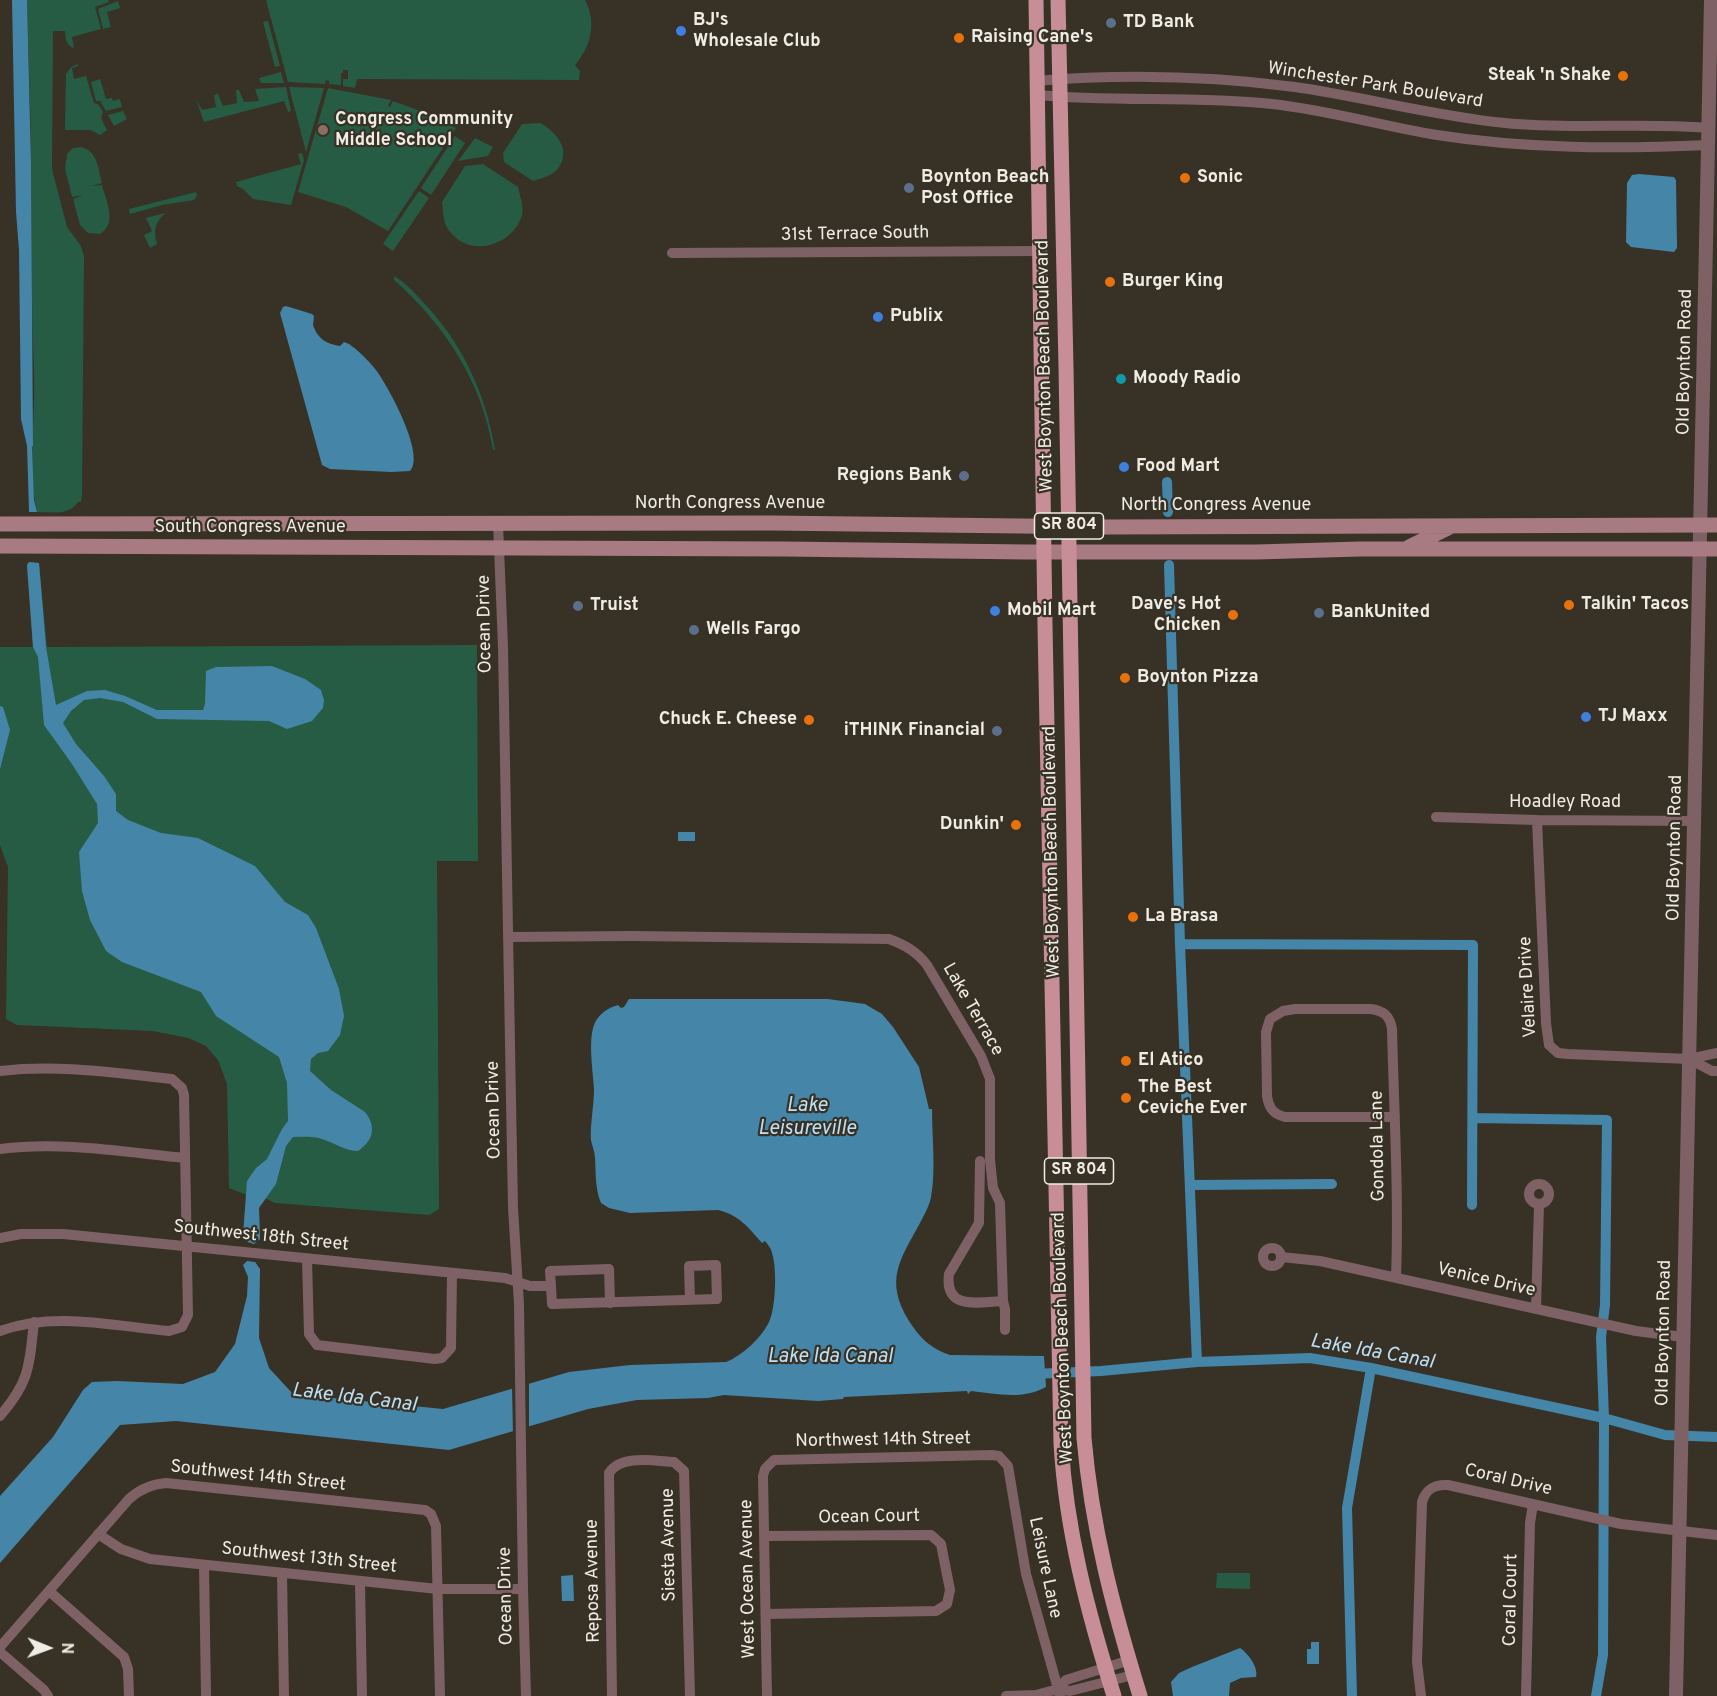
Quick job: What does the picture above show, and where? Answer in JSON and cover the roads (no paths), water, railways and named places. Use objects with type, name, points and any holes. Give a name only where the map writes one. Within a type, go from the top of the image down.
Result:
[{"type":"main road","name":"West Boynton Beach Boulevard","points":[[1036,0],[1044,552],[1064,1485],[1079,1569],[1110,1683]]},
{"type":"main road","name":"West Boynton Beach Boulevard","points":[[1058,0],[1083,1438],[1094,1522],[1110,1595],[1140,1696]]},
{"type":"main road","name":"North Congress Avenue","points":[[498,523],[1068,526],[1717,525]]},
{"type":"main road","name":"South Congress Avenue","points":[[0,524],[498,523]]},
{"type":"main road","points":[[735,548],[772,523]]},
{"type":"main road","points":[[783,549],[806,523]]},
{"type":"main road","points":[[1405,548],[1455,525]]},
{"type":"main road","points":[[1443,548],[1483,525]]},
{"type":"main road","name":"South Congress Avenue","points":[[0,546],[501,548]]},
{"type":"main road","points":[[501,548],[1044,552],[1256,552],[1405,548],[1717,549]]},
{"type":"main road","points":[[1050,828],[1073,851]]},
{"type":"main road","points":[[1051,864],[1074,888]]},
{"type":"street","name":"Old Boynton Road","points":[[1676,1696],[1711,0]]},
{"type":"street","name":"Winchester Park Boulevard","points":[[1036,88],[1060,79],[1175,78],[1244,82],[1312,90],[1440,115],[1507,124],[1709,128]]},
{"type":"street","name":"Winchester Park Boulevard","points":[[1036,88],[1060,97],[1198,99],[1274,104],[1437,135],[1505,143],[1574,147],[1708,146]]},
{"type":"street","name":"31st Terrace South","points":[[672,253],[1039,251]]},
{"type":"street","name":"Ocean Drive","points":[[498,523],[501,548],[513,1208],[518,1282],[526,1696]]},
{"type":"street","name":"Hoadley Road","points":[[1436,817],[1694,821]]},
{"type":"street","name":"Velaire Drive","points":[[1537,820],[1546,1023],[1549,1045],[1553,1051],[1568,1054],[1689,1059]]},
{"type":"street","name":"Lake Terrace","points":[[508,938],[642,936],[889,939],[917,953],[927,964],[981,1056],[990,1079],[990,1160],[993,1188],[1000,1203],[1005,1330]]},
{"type":"street","name":"Gondola Lane","points":[[1395,1117],[1285,1117],[1275,1114],[1267,1096],[1266,1032],[1270,1019],[1275,1014],[1295,1009],[1371,1009],[1387,1014],[1391,1020],[1395,1117],[1396,1278]]},
{"type":"street","points":[[1689,1059],[1717,1053]]},
{"type":"street","points":[[1689,1059],[1712,1071],[1717,1071]]},
{"type":"street","points":[[0,1071],[44,1068],[74,1069],[172,1079],[182,1088],[184,1095],[188,1315],[182,1327],[175,1330],[64,1321],[34,1322],[0,1331]]},
{"type":"street","points":[[0,1149],[67,1146],[185,1158]]},
{"type":"street","points":[[980,1161],[979,1223],[949,1274],[949,1285],[960,1301],[1003,1301]]},
{"type":"street","points":[[1536,1309],[1539,1204]]},
{"type":"street","name":"Southwest 18th Street","points":[[0,1238],[21,1234],[63,1234],[505,1278],[530,1286],[551,1286]]},
{"type":"street","name":"Venice Drive","points":[[1281,1257],[1320,1261],[1618,1328],[1683,1337]]},
{"type":"street","points":[[308,1259],[309,1334],[317,1345],[435,1359],[447,1354],[451,1348],[452,1273]]},
{"type":"street","points":[[610,1303],[609,1269],[550,1271],[552,1304],[610,1303],[690,1300]]},
{"type":"street","points":[[0,1416],[15,1399],[25,1381],[30,1362],[34,1322]]},
{"type":"street","name":"Northwest 14th Street","points":[[769,1463],[774,1460],[999,1456]]},
{"type":"street","name":"Leisure Lane","points":[[999,1456],[1008,1466],[1026,1574],[1059,1693]]},
{"type":"street","name":"Siesta Avenue","points":[[613,1467],[625,1461],[674,1461],[684,1471],[690,1696]]},
{"type":"street","name":"West Ocean Avenue","points":[[767,1696],[764,1476],[769,1463]]},
{"type":"street","name":"Reposa Avenue","points":[[612,1696],[609,1473],[613,1467]]},
{"type":"street","name":"Southwest 14th Street","points":[[0,1649],[134,1494],[146,1487],[166,1483],[425,1510],[435,1520],[438,1589]]},
{"type":"street","name":"Coral Drive","points":[[1421,1696],[1417,1662],[1422,1502],[1424,1495],[1434,1486],[1448,1485],[1622,1524],[1717,1535]]},
{"type":"street","name":"Coral Court","points":[[1526,1696],[1530,1523],[1533,1504]]},
{"type":"street","name":"Southwest 13th Street","points":[[98,1534],[121,1549],[150,1559],[438,1589],[523,1589]]},
{"type":"street","name":"Ocean Court","points":[[765,1536],[931,1535],[941,1544],[950,1590],[947,1604],[936,1611],[766,1614]]},
{"type":"street","points":[[204,1565],[207,1696]]},
{"type":"street","points":[[282,1573],[284,1696]]},
{"type":"street","points":[[360,1581],[362,1696]]},
{"type":"street","points":[[438,1589],[440,1696]]},
{"type":"street","points":[[49,1591],[124,1657],[128,1670],[129,1696]]},
{"type":"street","points":[[0,1649],[48,1696]]},
{"type":"street","points":[[1005,1696],[1059,1693],[1110,1683],[1132,1668]]},
{"type":"water","points":[[12,0],[27,0],[31,163],[32,447],[34,500],[37,512],[29,512],[27,446],[21,419]]},
{"type":"water","points":[[1632,175],[1674,177],[1676,180],[1677,248],[1674,252],[1631,247],[1626,242],[1627,183]]},
{"type":"water","points":[[286,306],[312,314],[315,330],[323,340],[340,346],[344,342],[349,344],[376,370],[404,420],[413,451],[414,463],[410,471],[330,469],[322,465],[280,313]]},
{"type":"water","points":[[29,562],[39,563],[46,647],[56,705],[87,691],[105,690],[157,710],[203,710],[206,671],[216,667],[272,666],[305,679],[321,690],[324,700],[323,708],[312,721],[287,729],[269,721],[157,719],[123,702],[100,698],[84,700],[71,711],[63,723],[76,744],[104,776],[116,794],[116,811],[128,820],[161,833],[198,838],[255,866],[285,902],[308,915],[316,928],[339,989],[344,1016],[340,1035],[328,1051],[318,1053],[311,1059],[310,1071],[331,1090],[365,1112],[371,1123],[372,1133],[367,1143],[358,1151],[319,1138],[293,1137],[286,1146],[276,1184],[259,1208],[260,1239],[254,1244],[248,1242],[243,1235],[247,1181],[256,1168],[267,1159],[288,1121],[287,1083],[279,1057],[216,1016],[201,992],[122,962],[106,951],[90,920],[82,891],[79,852],[98,823],[97,804],[44,725],[38,657],[33,647],[27,565]]},
{"type":"water","points":[[0,706],[3,707],[10,730],[0,769]]},
{"type":"water","points":[[678,832],[695,832],[695,841],[678,841]]},
{"type":"water","name":"Lake Leisureville","points":[[629,999],[828,999],[865,1004],[882,1014],[919,1067],[929,1109],[932,1109],[934,1165],[931,1197],[901,1259],[896,1282],[901,1307],[922,1338],[937,1350],[950,1355],[1044,1356],[1046,1387],[1019,1395],[971,1391],[968,1394],[967,1391],[844,1397],[843,1399],[818,1401],[724,1395],[708,1398],[637,1400],[588,1409],[449,1450],[176,1421],[120,1425],[0,1563],[0,1496],[53,1437],[83,1390],[92,1382],[183,1384],[215,1372],[235,1344],[247,1296],[248,1277],[243,1265],[247,1261],[255,1262],[260,1269],[259,1338],[269,1368],[293,1394],[443,1409],[569,1372],[630,1365],[726,1362],[751,1345],[766,1328],[773,1307],[774,1259],[765,1241],[762,1243],[737,1218],[718,1210],[630,1213],[609,1208],[601,1203],[599,1198],[591,1140],[594,1089],[592,1032],[601,1015],[618,1005],[621,1008],[624,1007]]},
{"type":"water","points":[[573,1575],[574,1601],[562,1601],[561,1576]]},
{"type":"water","points":[[1311,1642],[1319,1642],[1319,1664],[1307,1664],[1307,1649],[1311,1649]]},
{"type":"water","points":[[1240,1648],[1252,1661],[1257,1673],[1256,1677],[1241,1678],[1230,1683],[1229,1696],[1173,1696],[1171,1682],[1179,1673]]},
{"type":"waterway","points":[[1167,482],[1168,512]]},
{"type":"waterway","points":[[1169,565],[1180,944],[1197,1362]]},
{"type":"waterway","points":[[1180,944],[1473,945],[1472,1205]]},
{"type":"waterway","points":[[1473,1118],[1607,1120],[1605,1305],[1601,1337],[1604,1418],[1603,1655],[1596,1696]]},
{"type":"waterway","points":[[1190,1185],[1332,1184]]},
{"type":"waterway","name":"Lake Ida Canal","points":[[1033,1374],[1101,1371],[1197,1362],[1310,1358],[1371,1368],[1604,1418],[1665,1435],[1717,1437]]},
{"type":"waterway","points":[[1352,1696],[1347,1508],[1371,1368]]},
{"type":"place","name":"TD Bank","points":[[1111,23]]},
{"type":"place","name":"BJ's Wholesale Club","points":[[681,31]]},
{"type":"place","name":"Raising Cane's","points":[[959,38]]},
{"type":"place","name":"Steak 'n Shake","points":[[1623,76]]},
{"type":"place","name":"Congress Community Middle School","points":[[323,130]]},
{"type":"place","name":"Sonic","points":[[1185,178]]},
{"type":"place","name":"Boynton Beach Post Office","points":[[909,188]]},
{"type":"place","name":"Burger King","points":[[1110,282]]},
{"type":"place","name":"Publix","points":[[878,317]]},
{"type":"place","name":"Moody Radio","points":[[1121,379]]},
{"type":"place","name":"Food Mart","points":[[1124,467]]},
{"type":"place","name":"Regions Bank","points":[[964,476]]},
{"type":"place","name":"Talkin' Tacos","points":[[1569,605]]},
{"type":"place","name":"Truist","points":[[578,606]]},
{"type":"place","name":"Mobil Mart","points":[[995,611]]},
{"type":"place","name":"BankUnited","points":[[1319,613]]},
{"type":"place","name":"Dave's Hot Chicken","points":[[1233,615]]},
{"type":"place","name":"Wells Fargo","points":[[694,630]]},
{"type":"place","name":"Boynton Pizza","points":[[1125,678]]},
{"type":"place","name":"TJ Maxx","points":[[1586,717]]},
{"type":"place","name":"Chuck E. Cheese","points":[[809,720]]},
{"type":"place","name":"iTHINK Financial","points":[[997,731]]},
{"type":"place","name":"Dunkin'","points":[[1016,825]]},
{"type":"place","name":"La Brasa","points":[[1133,917]]},
{"type":"place","name":"El Atico","points":[[1126,1061]]},
{"type":"place","name":"The Best Ceviche Ever","points":[[1126,1098]]}]
